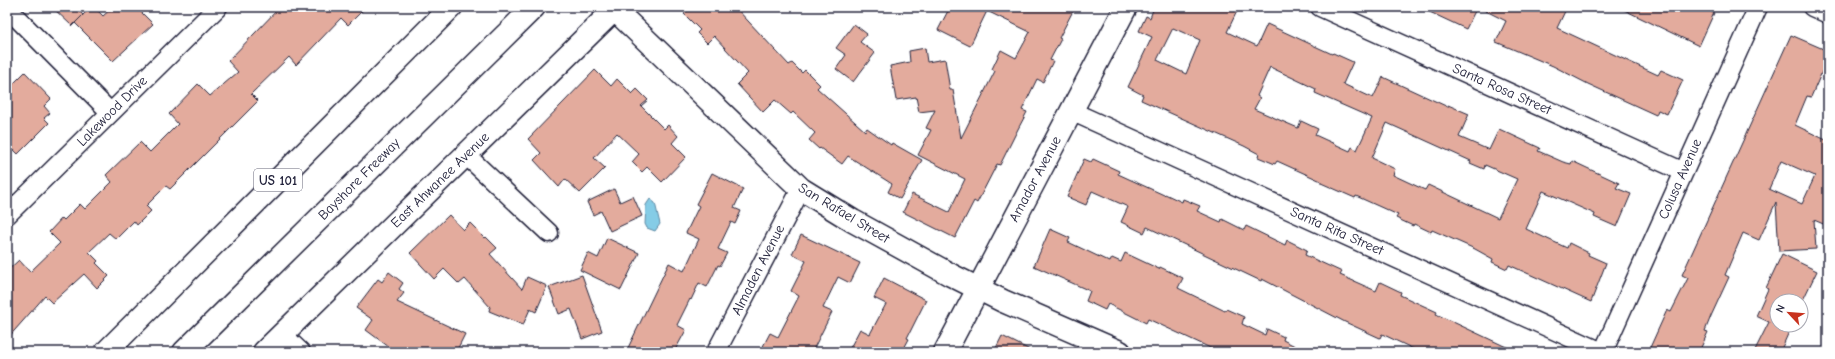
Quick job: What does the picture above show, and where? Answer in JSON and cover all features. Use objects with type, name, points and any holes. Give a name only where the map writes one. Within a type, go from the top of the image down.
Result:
[{"type":"main road","name":"US 101","points":[[106,352],[451,7]]},
{"type":"main road","name":"Bayshore Freeway","points":[[184,352],[534,7]]},
{"type":"main road","name":"Amador Avenue","points":[[945,352],[1126,7]]},
{"type":"main road","name":"East Ahwanee Avenue","points":[[264,352],[615,8]]},
{"type":"main road","name":"San Rafael Street","points":[[615,8],[800,189],[854,221],[978,288],[1120,352]]},
{"type":"street","name":"Lakewood Drive","points":[[7,215],[218,7]]},
{"type":"street","name":"Santa Rosa Street","points":[[1320,7],[1684,172]]},
{"type":"street","name":"Colusa Avenue","points":[[1602,352],[1758,7]]},
{"type":"street","points":[[1812,7],[1828,14]]},
{"type":"street","points":[[7,8],[110,112]]},
{"type":"street","name":"Santa Rita Street","points":[[1071,111],[1602,352]]},
{"type":"street","points":[[466,155],[549,233]]},
{"type":"street","name":"Almaden Avenue","points":[[716,352],[800,189]]},
{"type":"street","points":[[282,334],[301,352]]},
{"type":"water","points":[[650,199],[655,203],[660,224],[655,231],[647,228],[645,224],[646,205]]},
{"type":"building","points":[[52,7],[75,7],[83,15],[72,26]]},
{"type":"building","points":[[91,7],[94,7],[103,16],[113,7],[136,7],[153,24],[113,61],[75,23]]},
{"type":"building","points":[[280,7],[366,7],[348,25],[341,18],[296,65],[289,57],[251,94],[258,101],[170,189],[166,186],[146,206],[151,211],[137,225],[134,221],[116,239],[109,233],[89,252],[98,261],[96,263],[109,276],[97,288],[84,274],[52,303],[45,296],[7,339],[7,271],[19,260],[30,272],[60,243],[49,232],[62,218],[64,220],[80,204],[85,209],[112,182],[106,175],[140,142],[150,152],[178,124],[169,114],[198,84],[210,96],[238,72],[228,61]]},
{"type":"building","points":[[691,7],[735,7],[789,65],[792,63],[802,73],[805,70],[820,85],[817,88],[865,131],[867,128],[891,145],[892,143],[922,160],[900,199],[888,192],[892,184],[848,156],[842,164],[820,148],[819,149],[809,140],[815,133],[793,112],[791,114],[775,100],[763,112],[737,84],[748,73],[714,36],[707,43],[697,33],[700,30],[684,14]]},
{"type":"building","points":[[950,7],[1075,7],[1059,38],[1061,39],[1050,60],[1053,61],[1043,82],[1037,79],[1022,110],[1027,112],[1000,165],[997,164],[977,203],[974,201],[955,238],[903,212],[912,194],[949,212],[965,179],[918,155],[931,130],[926,128],[935,110],[919,112],[916,97],[896,100],[890,66],[910,62],[909,51],[925,48],[927,62],[945,59],[950,90],[953,90],[961,138],[995,71],[992,69],[1001,50],[1016,58],[1030,32],[987,11],[970,46],[938,30]]},
{"type":"building","points":[[1154,7],[1239,7],[1227,32],[1257,46],[1267,24],[1353,62],[1343,84],[1373,98],[1383,77],[1448,107],[1448,105],[1469,114],[1459,137],[1489,150],[1499,129],[1540,148],[1538,151],[1563,162],[1571,164],[1572,161],[1619,183],[1616,188],[1631,194],[1617,227],[1594,217],[1595,214],[1543,191],[1526,229],[1567,248],[1569,243],[1589,253],[1588,255],[1606,263],[1591,302],[1509,265],[1507,269],[1492,262],[1493,259],[1475,249],[1432,230],[1431,232],[1414,224],[1413,226],[1396,218],[1398,215],[1356,196],[1355,198],[1321,183],[1321,181],[1277,161],[1275,164],[1258,157],[1259,154],[1244,146],[1141,100],[1143,95],[1128,87],[1152,37],[1139,31],[1146,16],[1150,18]],"holes":[[[1173,28],[1200,40],[1186,74],[1157,60]],[[1270,67],[1316,89],[1315,93],[1372,118],[1357,150],[1352,147],[1350,151],[1315,135],[1318,129],[1301,121],[1298,128],[1254,109],[1260,98],[1257,96]],[[1387,123],[1471,161],[1470,163],[1484,169],[1485,165],[1517,179],[1498,218],[1428,185],[1425,190],[1393,175],[1395,169],[1372,158]]]},
{"type":"building","points":[[1419,7],[1477,7],[1466,29]]},
{"type":"building","points":[[1478,7],[1567,7],[1557,28],[1658,75],[1661,70],[1683,80],[1667,114],[1658,110],[1656,115],[1588,84],[1553,66],[1496,42],[1506,21]]},
{"type":"building","points":[[1618,7],[1700,7],[1714,13],[1699,46]]},
{"type":"building","points":[[854,24],[867,34],[860,42],[875,53],[853,82],[836,69],[846,55],[836,48]]},
{"type":"building","points":[[1791,35],[1828,51],[1828,58],[1811,97],[1807,96],[1795,125],[1828,141],[1828,226],[1814,220],[1816,249],[1779,251],[1776,202],[1759,240],[1743,233],[1725,275],[1729,277],[1705,331],[1708,332],[1699,352],[1648,352],[1667,310],[1671,312],[1688,278],[1682,275]],"holes":[[[1781,161],[1815,176],[1802,204],[1769,189]]]},
{"type":"building","points":[[595,70],[611,86],[617,79],[632,94],[637,89],[648,100],[641,106],[664,129],[668,125],[678,136],[672,143],[686,157],[662,182],[647,167],[642,172],[632,162],[639,154],[617,133],[594,158],[605,168],[580,193],[565,179],[559,187],[534,160],[541,153],[528,139]]},
{"type":"building","points":[[25,72],[51,99],[44,106],[50,113],[44,118],[49,123],[18,154],[7,143],[7,90]]},
{"type":"building","points":[[1084,159],[1091,162],[1093,159],[1119,171],[1118,174],[1164,195],[1165,194],[1182,202],[1183,199],[1200,206],[1197,211],[1221,222],[1222,219],[1244,230],[1246,226],[1285,245],[1287,240],[1307,250],[1305,255],[1342,272],[1340,275],[1376,291],[1380,282],[1401,292],[1400,295],[1437,312],[1436,314],[1517,352],[1420,352],[1382,334],[1380,338],[1345,322],[1262,279],[1261,281],[1147,227],[1144,233],[1121,222],[1128,207],[1092,191],[1086,205],[1067,197]]},
{"type":"building","points":[[712,173],[743,189],[734,208],[741,211],[735,224],[731,222],[718,249],[727,253],[720,266],[718,265],[707,287],[699,283],[691,300],[690,299],[677,325],[686,330],[674,352],[626,352],[669,263],[684,271],[699,239],[686,233],[699,206],[696,204]]},
{"type":"building","points":[[614,189],[620,202],[633,196],[642,216],[610,231],[601,211],[593,215],[587,202]]},
{"type":"building","points":[[449,215],[463,230],[470,223],[497,248],[490,254],[522,289],[527,277],[547,286],[536,312],[530,309],[523,325],[489,311],[490,307],[465,279],[459,284],[444,269],[434,279],[410,253]]},
{"type":"building","points":[[1050,229],[1070,238],[1068,242],[1110,262],[1112,258],[1121,262],[1125,253],[1159,269],[1160,267],[1183,278],[1178,288],[1225,311],[1226,309],[1244,317],[1242,324],[1265,335],[1267,329],[1284,337],[1283,340],[1307,352],[1219,352],[1148,319],[1146,323],[1108,304],[1105,310],[1086,301],[1090,291],[1034,266]]},
{"type":"building","points":[[801,235],[860,263],[850,283],[838,277],[823,308],[832,312],[812,352],[760,352],[770,333],[778,337],[799,296],[791,291],[806,261],[792,254]]},
{"type":"building","points":[[607,238],[639,253],[621,290],[580,270],[588,253],[598,258]]},
{"type":"building","points":[[1782,254],[1817,271],[1806,293],[1769,293],[1769,322],[1756,316],[1768,289],[1766,288]]},
{"type":"building","points":[[389,272],[403,283],[399,289],[404,293],[397,302],[465,334],[456,352],[400,352],[389,347],[366,330],[373,320],[356,308],[378,279],[382,282]]},
{"type":"building","points":[[582,275],[602,331],[582,339],[571,309],[559,314],[549,287]]},
{"type":"building","points":[[884,278],[926,300],[907,338],[909,339],[902,352],[857,352],[850,348],[860,329],[870,334],[886,304],[874,298]]},
{"type":"building","points":[[1769,322],[1769,333],[1788,333],[1780,352],[1754,352]]},
{"type":"building","points":[[1002,336],[1034,352],[994,352]]}]
